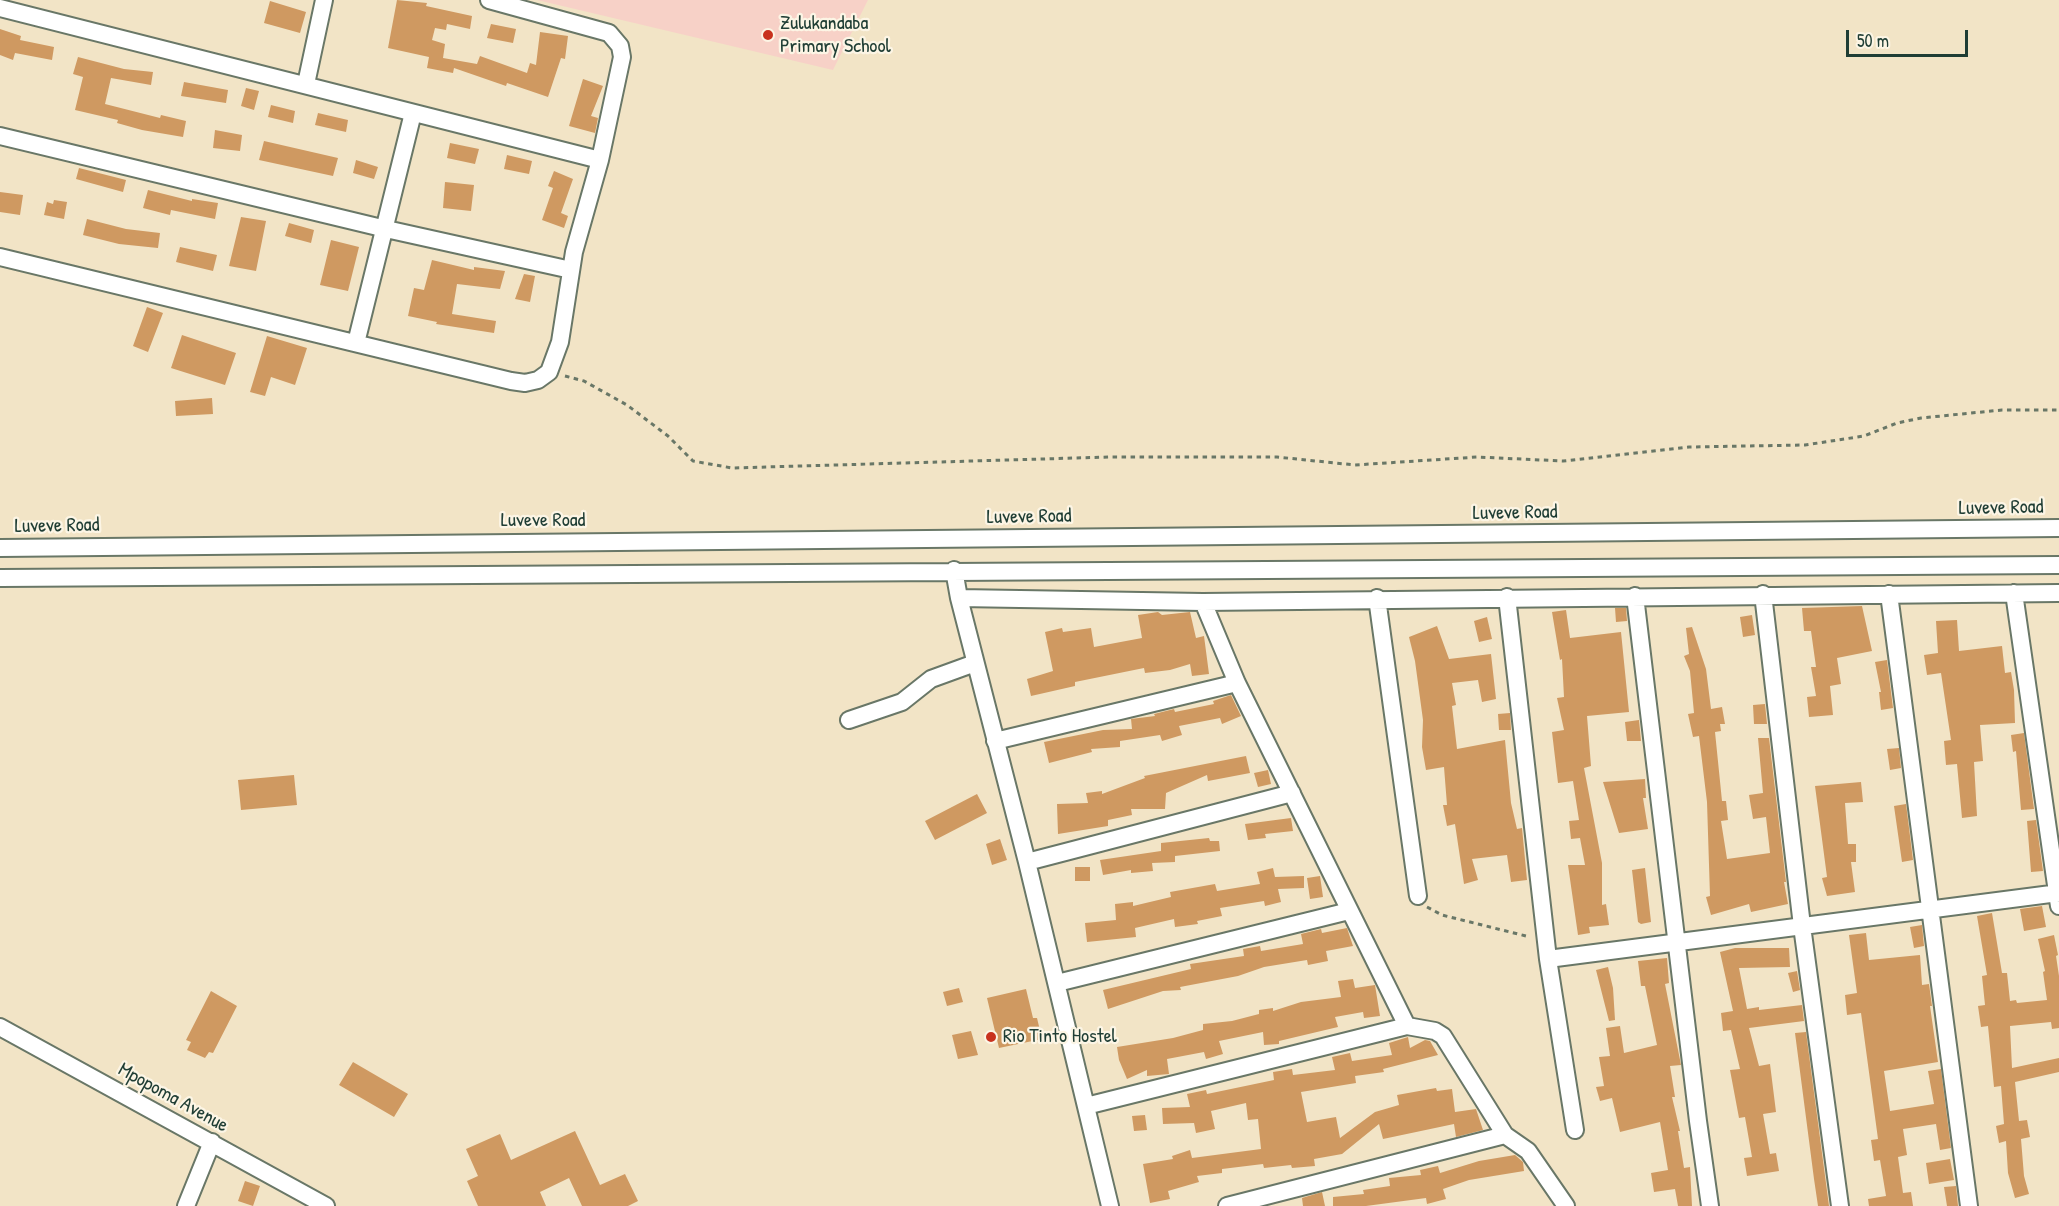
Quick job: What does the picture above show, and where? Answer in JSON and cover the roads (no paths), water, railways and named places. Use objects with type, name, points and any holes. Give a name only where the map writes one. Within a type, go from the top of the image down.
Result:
[{"type":"street","points":[[306,84],[324,0]]},
{"type":"street","points":[[0,257],[511,381],[525,383],[538,380],[549,372],[560,342],[571,270],[600,160],[622,57],[620,46],[609,33],[489,0]]},
{"type":"street","points":[[0,8],[600,160]]},
{"type":"street","points":[[356,343],[413,113]]},
{"type":"street","points":[[0,136],[386,229],[571,270]]},
{"type":"street","name":"Luveve Road","points":[[0,548],[2059,528]]},
{"type":"street","points":[[0,578],[954,570],[2059,565]]},
{"type":"street","points":[[954,570],[958,598],[1027,862],[1110,1206]]},
{"type":"street","points":[[1547,950],[1676,943],[1929,909],[2058,897],[2014,593]]},
{"type":"street","points":[[958,598],[1203,602],[1377,598],[2059,593]]},
{"type":"street","points":[[1763,594],[1802,926],[1840,1206]]},
{"type":"street","points":[[1889,594],[1969,1206]]},
{"type":"street","points":[[1635,596],[1710,1206]]},
{"type":"street","points":[[1507,597],[1547,950],[1575,1130]]},
{"type":"street","points":[[1377,598],[1418,896]]},
{"type":"street","points":[[1203,602],[1237,682],[1407,1026]]},
{"type":"street","points":[[849,720],[902,702],[931,679],[975,663]]},
{"type":"street","points":[[995,741],[1237,682]]},
{"type":"street","points":[[1027,862],[1292,793]]},
{"type":"street","points":[[1057,983],[1349,911]]},
{"type":"street","points":[[1086,1106],[1407,1026],[1435,1031],[1443,1036],[1505,1135],[1528,1151],[1566,1206]]},
{"type":"street","name":"Mpopoma Avenue","points":[[0,1027],[326,1206]]},
{"type":"street","points":[[1227,1206],[1505,1135]]},
{"type":"street","points":[[186,1206],[212,1142]]},
{"type":"place","name":"Zulukandaba Primary School","points":[[768,35]]},
{"type":"place","name":"Rio Tinto Hostel","points":[[991,1037]]}]
